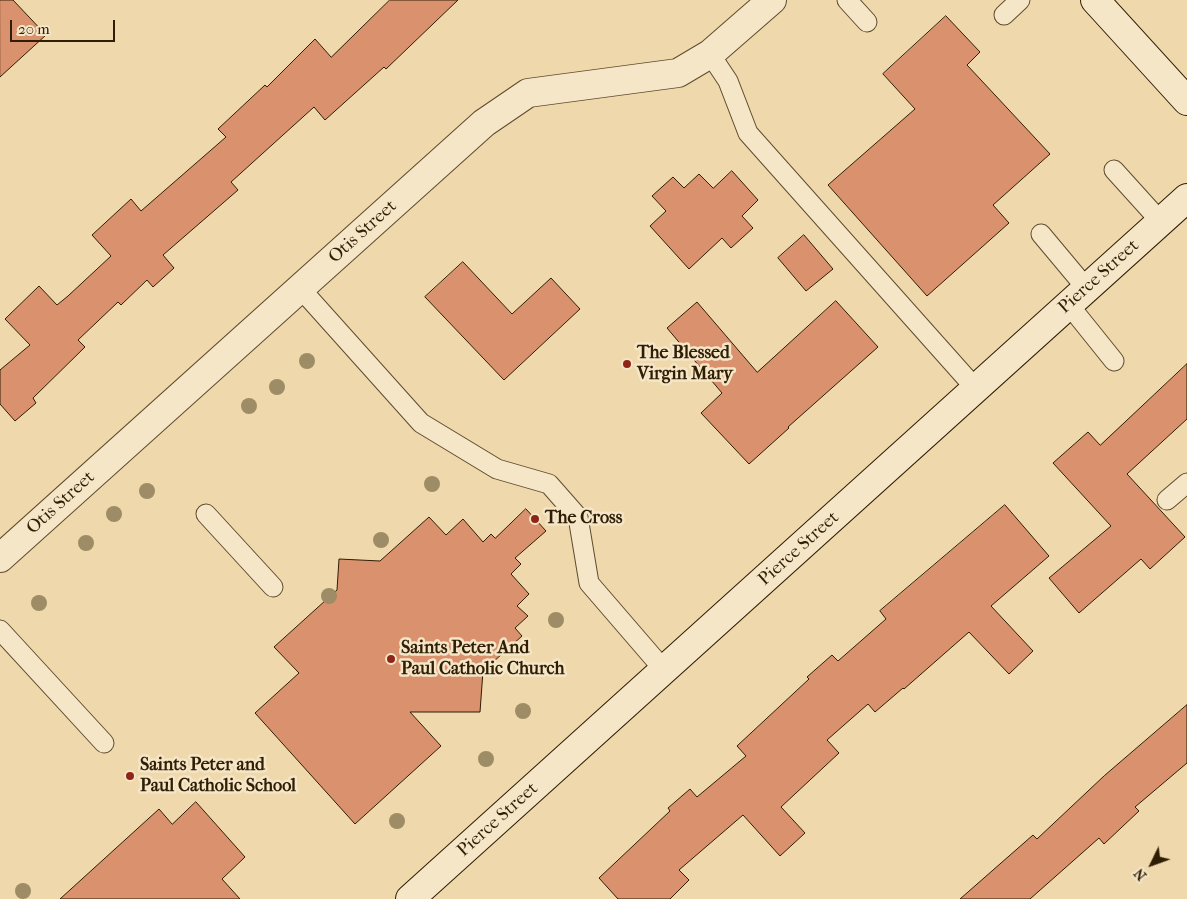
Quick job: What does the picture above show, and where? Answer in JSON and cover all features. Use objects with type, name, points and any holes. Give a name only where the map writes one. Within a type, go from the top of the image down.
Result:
[{"type":"street","name":"Otis Street","points":[[0,558],[484,123],[528,93],[678,74],[710,54],[772,0]]},
{"type":"street","points":[[1095,0],[1187,101]]},
{"type":"street","name":"Pierce Street","points":[[410,899],[1187,198]]},
{"type":"lane","points":[[847,0],[867,22]]},
{"type":"lane","points":[[1004,15],[1020,0]]},
{"type":"lane","points":[[710,54],[728,81],[748,133],[976,389]]},
{"type":"lane","points":[[1114,170],[1161,222]]},
{"type":"lane","points":[[1041,234],[1114,361]]},
{"type":"lane","points":[[300,288],[421,423],[497,469],[549,484],[578,517],[589,583],[664,670]]},
{"type":"lane","points":[[1168,500],[1187,483]]},
{"type":"lane","points":[[206,514],[273,588]]},
{"type":"lane","points":[[0,630],[104,743]]},
{"type":"building","points":[[0,0],[13,0],[46,35],[0,77]]},
{"type":"building","points":[[390,0],[458,0],[386,69],[384,67],[325,120],[314,107],[231,182],[238,190],[163,255],[174,268],[153,287],[147,280],[121,305],[118,302],[78,340],[85,347],[33,398],[36,403],[15,421],[0,404],[0,370],[30,345],[5,319],[39,286],[57,305],[68,296],[111,256],[92,235],[131,199],[141,211],[226,137],[218,129],[265,85],[267,87],[315,39],[331,57]]},
{"type":"building","points":[[946,16],[980,52],[967,65],[1050,154],[993,205],[1009,223],[927,296],[828,185],[915,109],[883,74]]},
{"type":"building","points":[[732,171],[758,200],[742,216],[753,228],[731,248],[722,238],[689,269],[650,226],[666,211],[652,196],[673,177],[684,188],[699,174],[713,188]]},
{"type":"building","points":[[804,235],[833,269],[806,291],[778,258]]},
{"type":"building","points":[[463,262],[512,314],[551,278],[580,309],[504,380],[425,297]]},
{"type":"building","points":[[836,301],[878,347],[749,464],[701,413],[722,393],[667,328],[697,302],[757,372]]},
{"type":"building","points":[[1187,364],[1187,419],[1127,474],[1185,537],[1150,569],[1141,559],[1079,613],[1049,578],[1111,526],[1053,463],[1088,432],[1100,445]]},
{"type":"building","points":[[1005,505],[1049,556],[991,606],[1033,651],[1009,674],[969,632],[875,712],[868,704],[827,740],[839,753],[781,807],[805,833],[780,856],[743,815],[679,870],[689,880],[670,899],[618,899],[599,878],[670,811],[668,808],[690,789],[697,797],[746,756],[737,746],[809,679],[807,677],[832,655],[838,661],[886,619],[880,611]]},
{"type":"building","name":"Saints Peter And Paul Catholic Church","points":[[526,509],[546,531],[515,558],[521,564],[511,574],[529,594],[517,606],[528,616],[515,628],[522,636],[483,671],[480,712],[410,712],[441,746],[355,824],[255,713],[299,673],[274,647],[337,590],[339,559],[380,561],[429,517],[446,535],[463,519],[483,542],[491,534],[495,538]]},
{"type":"building","points":[[1187,705],[1187,763],[1135,807],[1139,811],[1104,844],[1099,838],[1030,899],[960,899],[1033,835],[1037,839],[1104,776]]},
{"type":"building","points":[[196,802],[245,857],[222,879],[240,899],[60,899],[159,809],[172,824]]},
{"type":"place","name":"The Blessed Virgin Mary","points":[[627,364]]},
{"type":"place","name":"The Cross","points":[[535,519]]},
{"type":"place","name":"Saints Peter And Paul Catholic Church","points":[[391,659]]},
{"type":"place","name":"Saints Peter and Paul Catholic School","points":[[130,776]]}]
